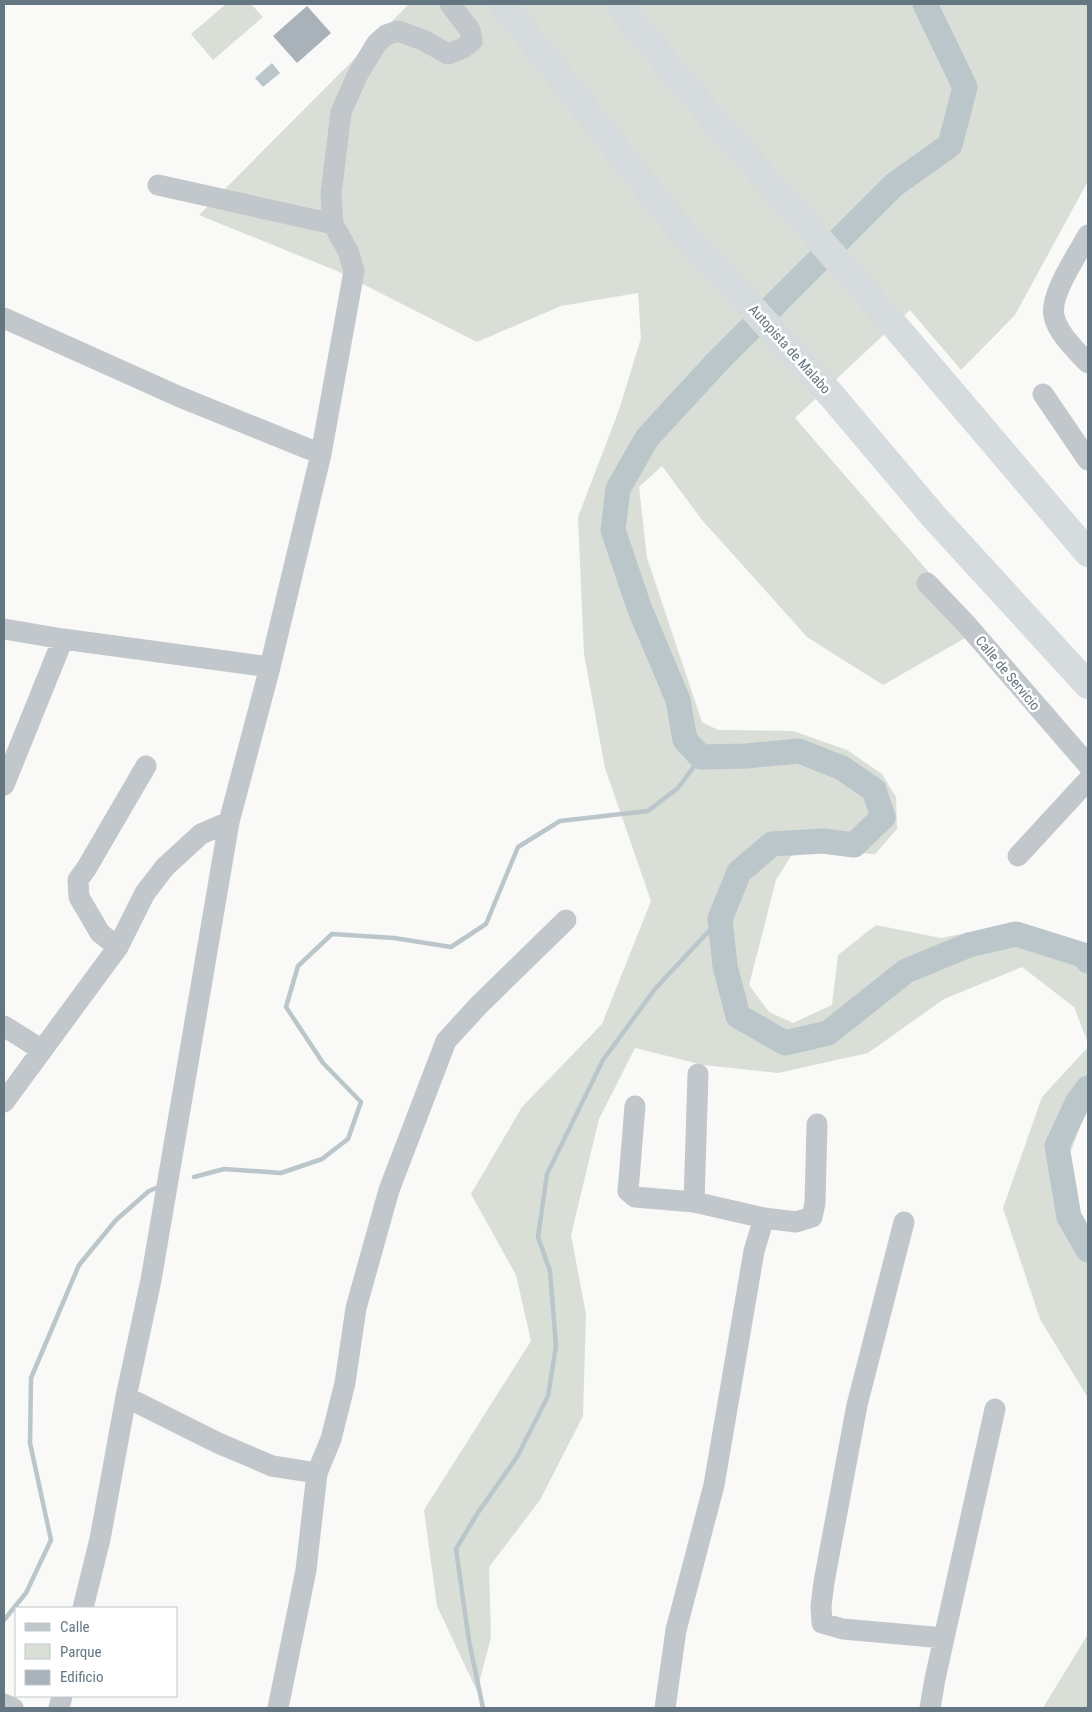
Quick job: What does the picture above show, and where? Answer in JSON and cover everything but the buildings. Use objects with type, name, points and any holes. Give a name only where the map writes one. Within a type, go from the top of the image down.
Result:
[{"type":"highway","name":"Autopista de Malabo","points":[[503,4],[674,222],[832,396],[935,518],[1088,685]]},
{"type":"highway","points":[[618,4],[691,94],[746,154],[901,333],[1088,553]]},
{"type":"street","points":[[83,1607],[100,1539],[126,1397],[151,1280],[229,822],[270,668],[321,454],[354,271],[348,250],[334,224],[331,194],[341,112],[358,74],[377,43],[386,36],[398,31],[423,40],[448,54],[463,48],[472,40],[470,30],[450,4]]},
{"type":"street","points":[[158,185],[334,224]]},
{"type":"street","points":[[1088,236],[1059,288],[1053,307],[1054,317],[1060,329],[1088,362]]},
{"type":"street","points":[[4,318],[180,397],[321,454]]},
{"type":"street","points":[[1042,394],[1086,451]]},
{"type":"street","name":"Calle de Servicio","points":[[927,583],[967,625],[1088,765]]},
{"type":"street","points":[[4,629],[270,668]]},
{"type":"street","points":[[4,785],[63,639]]},
{"type":"street","points":[[118,947],[100,933],[79,896],[78,880],[146,766]]},
{"type":"street","points":[[1018,856],[1088,780]]},
{"type":"street","points":[[4,1102],[118,947],[145,893],[165,867],[201,834],[229,822]]},
{"type":"street","points":[[278,1708],[306,1570],[317,1473],[331,1439],[342,1392],[356,1308],[389,1190],[446,1041],[478,1006],[566,920]]},
{"type":"street","points":[[4,1026],[42,1050]]},
{"type":"street","points":[[694,1202],[698,1074]]},
{"type":"street","points":[[636,1106],[628,1191],[635,1197],[694,1202],[764,1218],[796,1222],[812,1217],[815,1203],[817,1124]]},
{"type":"street","points":[[665,1708],[676,1630],[714,1485],[754,1251],[764,1218]]},
{"type":"street","points":[[904,1222],[857,1405],[824,1582],[821,1606],[822,1623],[843,1629],[944,1638]]},
{"type":"street","points":[[126,1397],[218,1443],[272,1466],[317,1473]]},
{"type":"street","points":[[930,1708],[995,1409]]},
{"type":"street","points":[[4,1704],[14,1708]]},
{"type":"green space","points":[[226,4],[251,4],[263,17],[213,60],[191,34]]},
{"type":"green space","points":[[409,4],[1088,4],[1088,181],[1015,315],[961,370],[910,310],[795,418],[979,630],[883,685],[807,637],[702,520],[662,466],[639,487],[647,558],[702,722],[718,730],[793,731],[847,750],[882,774],[896,797],[897,829],[875,854],[813,851],[791,856],[776,880],[749,985],[769,1012],[793,1023],[832,1005],[838,955],[876,925],[941,938],[997,927],[1034,927],[1081,945],[1088,952],[1088,1043],[1074,1007],[1022,967],[944,999],[868,1053],[778,1073],[703,1065],[635,1048],[599,1119],[571,1235],[586,1314],[583,1416],[540,1500],[489,1567],[491,1637],[477,1691],[437,1606],[424,1510],[531,1341],[516,1275],[471,1194],[522,1107],[602,1024],[651,901],[605,768],[584,654],[578,517],[619,410],[641,338],[638,293],[561,306],[477,342],[337,271],[199,215]]},
{"type":"green space","points":[[1088,1047],[1088,1112],[1082,1122],[1064,1169],[1075,1218],[1088,1235],[1088,1398],[1040,1319],[1003,1208],[1042,1097]]},
{"type":"green space","points":[[1088,1634],[1088,1708],[1043,1708]]},
{"type":"shaded area","points":[[272,63],[280,73],[263,87],[255,78]]},
{"type":"waterway","points":[[925,4],[965,87],[950,145],[894,185],[717,362],[647,438],[618,489],[613,530],[639,607],[678,700],[685,740],[701,757],[746,756],[799,751],[842,768],[874,790],[883,817],[854,845],[823,841],[772,844],[739,872],[720,919],[725,966],[738,1016],[785,1043],[828,1033],[906,971],[969,945],[1016,934],[1083,955],[1088,961]]},
{"type":"waterway","points":[[194,1177],[224,1169],[281,1173],[322,1159],[348,1139],[361,1102],[323,1063],[286,1007],[298,966],[332,934],[394,938],[451,947],[486,924],[518,847],[560,821],[648,811],[678,788],[701,757]]},
{"type":"waterway","points":[[483,1708],[469,1641],[456,1549],[477,1514],[517,1457],[548,1396],[556,1346],[550,1271],[538,1237],[547,1174],[603,1060],[655,989],[720,919]]},
{"type":"waterway","points":[[1088,1088],[1078,1101],[1057,1146],[1069,1217],[1088,1250]]},
{"type":"waterway","points":[[4,1620],[26,1593],[51,1540],[30,1443],[31,1378],[79,1265],[116,1220],[149,1191],[161,1186]]}]
